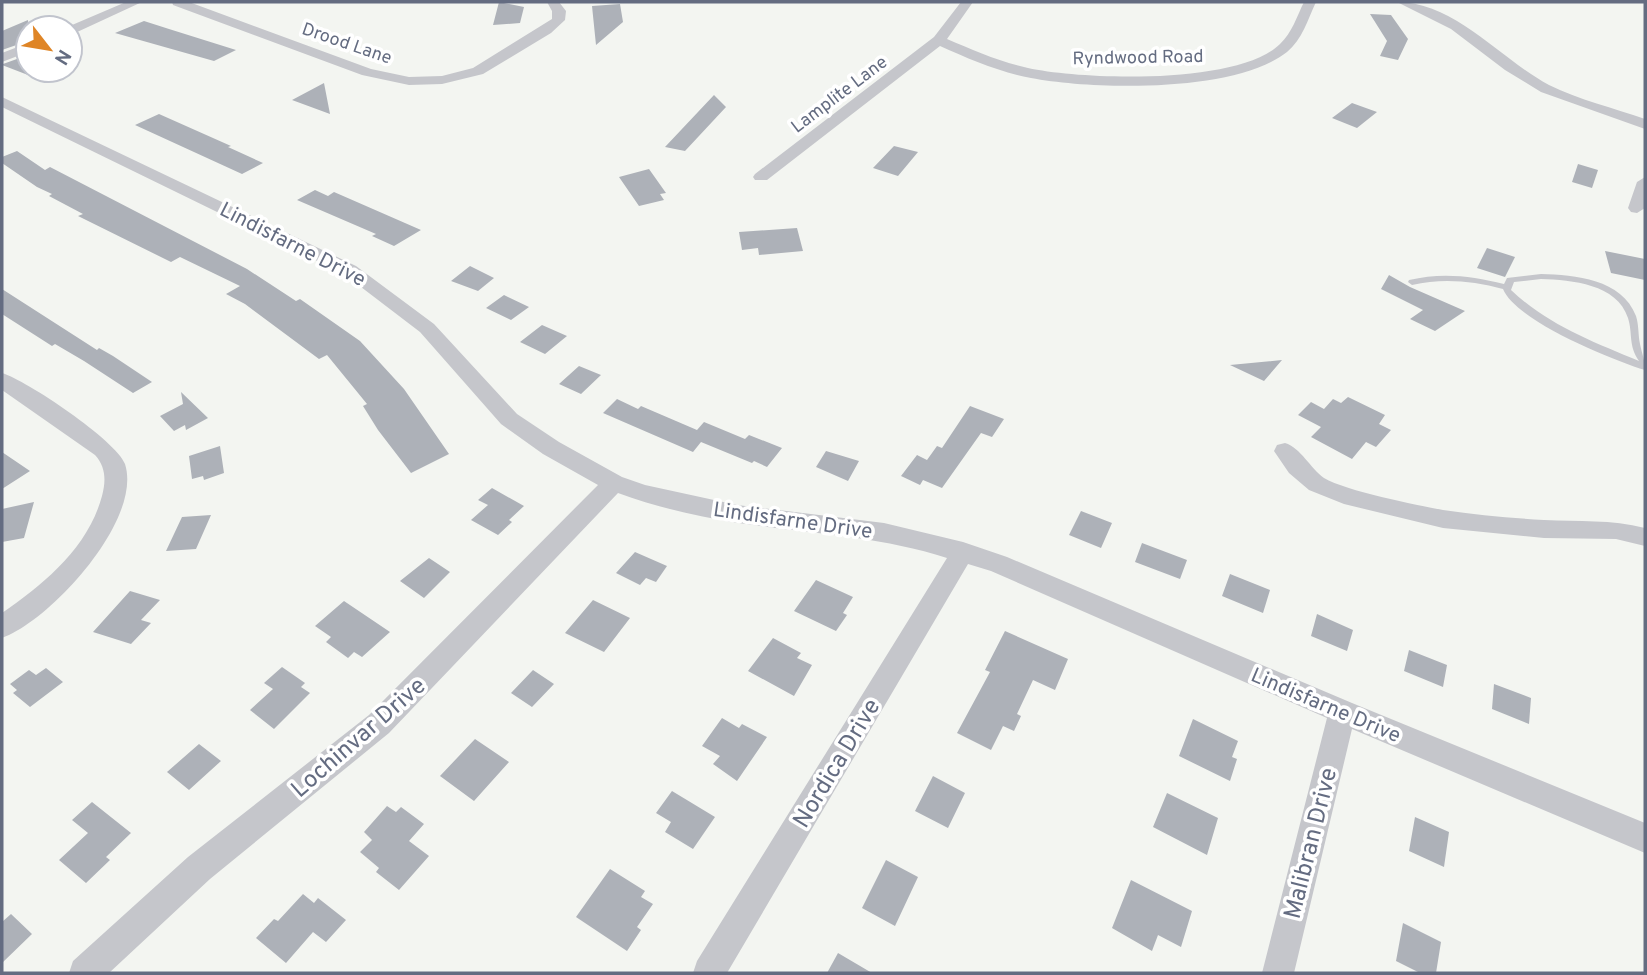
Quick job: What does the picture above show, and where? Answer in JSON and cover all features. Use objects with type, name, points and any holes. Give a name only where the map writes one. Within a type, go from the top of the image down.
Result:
[{"type":"street","points":[[84,24],[136,2]]},
{"type":"street","name":"Drood Lane","points":[[178,2],[367,72],[409,81],[442,80],[487,67],[558,20],[559,10],[553,2]]},
{"type":"street","name":"Lamplite Lane","points":[[761,177],[939,40],[967,2]]},
{"type":"street","name":"Ryndwood Road","points":[[939,40],[1015,69],[1050,76],[1158,80],[1197,78],[1233,71],[1280,52],[1292,38],[1310,2]]},
{"type":"street","points":[[1403,2],[1456,26],[1510,67],[1546,89],[1645,124]]},
{"type":"street","name":"Lindisfarne Drive","points":[[2,101],[361,277],[427,328],[509,419],[551,448],[614,483],[643,493],[737,514],[884,532],[998,564],[1342,712],[1645,838]]},
{"type":"street","points":[[1637,208],[1645,183]]},
{"type":"street","points":[[2,380],[95,444],[110,458],[115,480],[113,498],[102,526],[76,566],[44,596],[2,627]]},
{"type":"street","points":[[1285,451],[1297,467],[1317,484],[1344,495],[1443,519],[1544,528],[1616,530],[1645,537]]},
{"type":"street","name":"Lochinvar Drive","points":[[85,973],[199,868],[379,724],[614,483]]},
{"type":"street","name":"Nordica Drive","points":[[709,973],[963,552]]},
{"type":"street","name":"Malibran Drive","points":[[1278,973],[1342,712]]},
{"type":"lane","points":[[1531,275],[1569,279],[1611,290],[1622,299],[1632,316],[1633,340],[1645,365],[1567,333],[1531,313],[1507,291],[1510,280],[1531,275]]},
{"type":"lane","points":[[1412,282],[1436,276],[1479,281],[1508,288]]},
{"type":"building","points":[[499,2],[524,7],[520,23],[493,25]]},
{"type":"building","points":[[620,4],[623,22],[596,45],[592,6]]},
{"type":"building","points":[[1370,14],[1391,15],[1408,39],[1398,60],[1380,56],[1387,41]]},
{"type":"building","points":[[144,21],[236,50],[214,61],[115,33]]},
{"type":"building","points":[[14,26],[14,46],[2,50],[2,31]]},
{"type":"building","points":[[14,60],[14,70],[2,65]]},
{"type":"building","points":[[324,83],[330,114],[292,100]]},
{"type":"building","points":[[714,95],[726,107],[685,151],[665,147]]},
{"type":"building","points":[[1352,103],[1377,112],[1357,128],[1332,118]]},
{"type":"building","points":[[159,114],[263,163],[242,174],[135,125]]},
{"type":"building","points":[[894,146],[918,152],[898,176],[873,168]]},
{"type":"building","points":[[17,151],[45,170],[50,167],[247,269],[296,301],[300,299],[360,341],[404,389],[449,454],[411,473],[378,430],[363,406],[367,404],[327,355],[319,359],[245,304],[226,294],[240,286],[180,257],[171,262],[78,216],[83,214],[49,196],[52,194],[2,163],[2,157]]},
{"type":"building","points":[[1578,164],[1598,170],[1592,188],[1572,182]]},
{"type":"building","points":[[649,169],[666,193],[660,194],[664,200],[639,206],[619,177]]},
{"type":"building","points":[[315,190],[328,196],[334,192],[421,230],[394,246],[372,236],[376,234],[297,200]]},
{"type":"building","points":[[797,228],[803,251],[759,255],[758,248],[742,250],[739,232]]},
{"type":"building","points":[[1487,248],[1515,257],[1505,277],[1477,268]]},
{"type":"building","points":[[1605,251],[1645,259],[1645,280],[1611,273]]},
{"type":"building","points":[[470,266],[494,278],[478,291],[451,281]]},
{"type":"building","points":[[1389,275],[1465,311],[1435,331],[1410,319],[1423,310],[1381,289]]},
{"type":"building","points":[[2,289],[152,382],[133,393],[55,344],[52,346],[2,314]]},
{"type":"building","points":[[504,295],[529,307],[511,320],[486,308]]},
{"type":"building","points":[[542,325],[567,336],[545,354],[520,342]]},
{"type":"building","points":[[1282,360],[1264,381],[1230,365]]},
{"type":"building","points":[[579,366],[601,375],[581,394],[559,384]]},
{"type":"building","points":[[181,392],[208,418],[186,430],[185,425],[174,431],[160,416],[183,404]]},
{"type":"building","points":[[1348,397],[1385,415],[1379,424],[1391,430],[1376,447],[1366,442],[1352,459],[1311,437],[1321,427],[1298,415],[1311,402],[1324,409],[1333,399],[1341,403]]},
{"type":"building","points":[[617,399],[638,409],[641,406],[697,430],[704,422],[745,439],[749,435],[782,448],[767,467],[701,442],[693,452],[603,413]]},
{"type":"building","points":[[970,406],[1004,419],[992,437],[981,433],[942,488],[923,480],[920,485],[901,476],[917,455],[927,460],[937,446],[942,448]]},
{"type":"building","points":[[220,446],[224,473],[204,480],[203,476],[192,479],[189,456]]},
{"type":"building","points":[[826,451],[859,461],[848,481],[816,467]]},
{"type":"building","points":[[2,452],[30,471],[2,489]]},
{"type":"building","points":[[492,488],[524,506],[498,535],[471,520],[488,505],[478,500]]},
{"type":"building","points":[[34,502],[24,538],[2,542],[2,509]]},
{"type":"building","points":[[1081,511],[1112,523],[1101,548],[1069,535]]},
{"type":"building","points":[[211,515],[196,549],[166,551],[182,517]]},
{"type":"building","points":[[1142,543],[1187,560],[1180,579],[1135,562]]},
{"type":"building","points":[[635,552],[667,566],[656,582],[646,578],[640,585],[616,573]]},
{"type":"building","points":[[429,558],[450,572],[424,598],[400,581]]},
{"type":"building","points":[[1230,574],[1270,590],[1263,613],[1222,596]]},
{"type":"building","points":[[816,580],[853,597],[843,613],[847,615],[836,631],[794,611]]},
{"type":"building","points":[[130,591],[160,600],[141,620],[151,623],[131,644],[93,632]]},
{"type":"building","points":[[593,600],[630,618],[604,652],[565,633]]},
{"type":"building","points":[[344,601],[390,632],[362,657],[354,652],[348,658],[326,642],[331,637],[315,626]]},
{"type":"building","points":[[1317,614],[1353,630],[1347,651],[1311,636]]},
{"type":"building","points":[[1005,631],[1068,659],[1055,690],[1033,680],[1017,714],[1021,716],[1014,731],[1003,726],[991,750],[957,733],[990,672],[985,670]]},
{"type":"building","points":[[773,638],[801,653],[797,658],[812,665],[794,696],[748,671]]},
{"type":"building","points":[[1409,650],[1447,665],[1443,687],[1404,671]]},
{"type":"building","points":[[282,667],[305,683],[301,687],[310,693],[274,729],[250,710],[273,689],[264,683]]},
{"type":"building","points":[[46,668],[63,682],[30,707],[13,693],[17,690],[10,684],[29,670],[36,675]]},
{"type":"building","points":[[533,670],[554,684],[532,707],[511,693]]},
{"type":"building","points":[[1494,684],[1531,698],[1529,724],[1492,709]]},
{"type":"building","points":[[722,718],[739,728],[742,724],[767,737],[737,781],[713,764],[720,756],[702,746]]},
{"type":"building","points":[[1193,719],[1238,741],[1232,757],[1237,759],[1230,781],[1179,756]]},
{"type":"building","points":[[475,739],[509,762],[474,801],[440,776]]},
{"type":"building","points":[[199,744],[221,761],[189,790],[167,772]]},
{"type":"building","points":[[933,776],[965,793],[948,828],[915,811]]},
{"type":"building","points":[[672,791],[715,817],[693,849],[665,832],[671,822],[656,813]]},
{"type":"building","points":[[1167,793],[1218,818],[1207,855],[1153,827]]},
{"type":"building","points":[[92,802],[131,833],[106,857],[110,860],[86,883],[59,860],[88,833],[72,820]]},
{"type":"building","points":[[387,806],[396,812],[401,807],[424,824],[409,841],[429,856],[399,890],[376,872],[379,868],[360,852],[372,840],[364,832]]},
{"type":"building","points":[[1415,817],[1449,832],[1444,867],[1409,851]]},
{"type":"building","points":[[886,860],[918,877],[895,926],[862,908]]},
{"type":"building","points":[[610,869],[645,891],[641,897],[653,904],[637,927],[641,930],[627,951],[576,917]]},
{"type":"building","points":[[1131,880],[1192,911],[1181,947],[1158,935],[1152,951],[1112,928]]},
{"type":"building","points":[[303,894],[314,903],[318,898],[346,920],[326,942],[313,932],[286,963],[256,938],[274,919],[278,921]]},
{"type":"building","points":[[11,914],[32,934],[2,963],[2,922]]},
{"type":"building","points":[[1403,923],[1441,942],[1436,973],[1420,973],[1396,961]]},
{"type":"building","points":[[838,953],[872,973],[827,973]]}]
